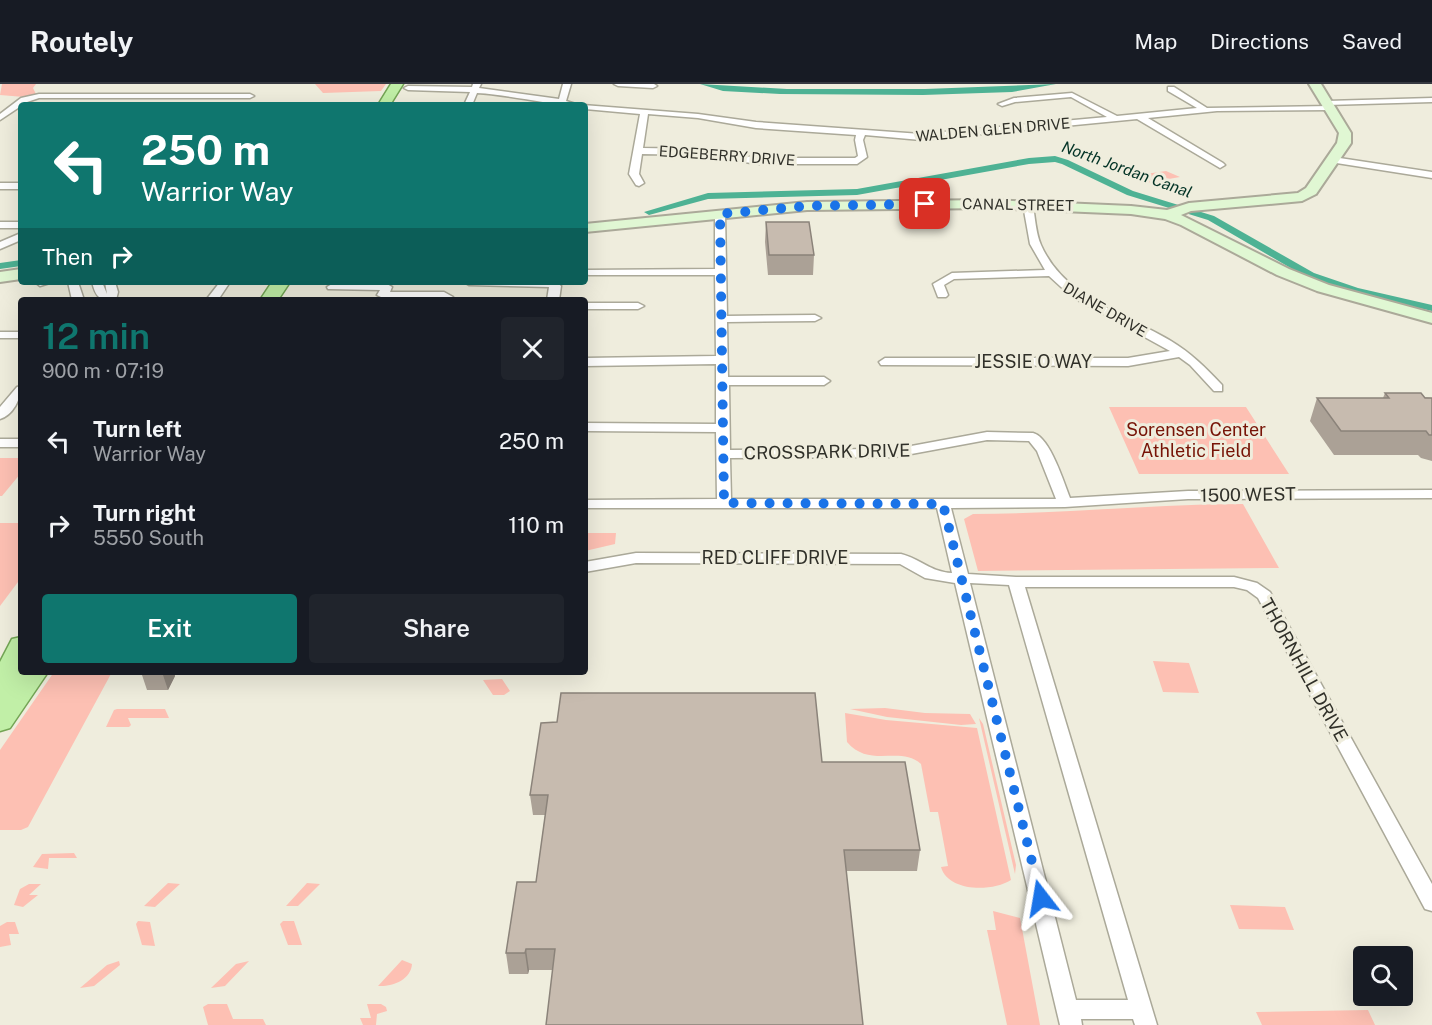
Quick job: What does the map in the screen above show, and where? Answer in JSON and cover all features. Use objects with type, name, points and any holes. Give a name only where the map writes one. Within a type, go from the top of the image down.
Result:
[{"type":"main road","points":[[387,102],[402,86]]},
{"type":"main road","points":[[399,102],[402,86]]},
{"type":"main road","points":[[0,665],[18,640]]},
{"type":"main road","points":[[0,691],[18,652]]},
{"type":"main road","points":[[0,721],[32,675]]},
{"type":"street","points":[[561,102],[567,84]]},
{"type":"street","points":[[618,84],[653,86]]},
{"type":"street","points":[[1178,211],[1302,197],[1311,191],[1344,143],[1345,133],[1315,84]]},
{"type":"street","points":[[402,86],[476,87],[556,102]]},
{"type":"street","points":[[469,102],[476,87]]},
{"type":"street","points":[[1171,89],[1205,110]]},
{"type":"street","points":[[1002,104],[1014,100],[1075,95],[1117,119]]},
{"type":"street","points":[[22,102],[39,96],[250,96],[244,102]]},
{"type":"street","points":[[162,102],[168,96]]},
{"type":"street","name":"WALDEN GLEN DRIVE","points":[[588,107],[690,115],[746,124],[861,134],[950,136],[1205,110],[1432,100]]},
{"type":"street","points":[[0,118],[18,105]]},
{"type":"street","points":[[0,109],[13,109]]},
{"type":"street","points":[[639,183],[634,174],[644,113]]},
{"type":"street","points":[[1140,117],[1220,165]]},
{"type":"street","name":"EDGEBERRY DRIVE","points":[[637,151],[696,152],[750,161],[854,161],[862,159],[859,140],[861,134]]},
{"type":"street","points":[[1333,160],[1432,175]]},
{"type":"street","points":[[0,186],[18,186]]},
{"type":"street","name":"CANAL STREET","points":[[588,228],[807,206],[1028,205],[1178,211],[1186,222],[1309,283],[1432,318]]},
{"type":"street","name":"DIANE DRIVE","points":[[1028,205],[1030,231],[1051,273],[1060,284],[1081,299],[1181,353],[1203,368],[1218,388]]},
{"type":"street","points":[[720,214],[724,503]]},
{"type":"street","points":[[0,225],[18,225]]},
{"type":"street","points":[[0,246],[18,237]]},
{"type":"street","points":[[589,272],[721,272]]},
{"type":"street","points":[[942,295],[938,284],[951,276],[1051,273]]},
{"type":"street","points":[[0,277],[18,274]]},
{"type":"street","points":[[404,295],[409,285]]},
{"type":"street","points":[[332,287],[387,287],[383,295]]},
{"type":"street","points":[[369,297],[371,295],[444,295],[447,297]]},
{"type":"street","points":[[588,306],[638,306]]},
{"type":"street","points":[[722,319],[815,318]]},
{"type":"street","points":[[0,335],[18,335]]},
{"type":"street","name":"JESSIE O WAY","points":[[885,362],[1128,362],[1181,353]]},
{"type":"street","points":[[588,362],[723,360]]},
{"type":"street","points":[[723,381],[824,381]]},
{"type":"street","points":[[0,415],[18,394]]},
{"type":"street","points":[[588,427],[723,428]]},
{"type":"street","name":"CROSSPARK DRIVE","points":[[724,454],[895,453],[987,436],[1033,437],[1043,450],[1065,504]]},
{"type":"street","points":[[0,443],[18,443]]},
{"type":"street","name":"1500 WEST","points":[[588,504],[1065,504],[1188,495],[1432,494]]},
{"type":"street","points":[[943,504],[1072,1020],[1144,1017],[1016,582]]},
{"type":"street","name":"RED CLIFF DRIVE","points":[[588,566],[636,558],[901,559],[930,575],[961,578]]},
{"type":"street","name":"THORNHILL DRIVE","points":[[961,578],[1001,578],[1016,582],[1234,582],[1256,588],[1264,596],[1432,903]]},
{"type":"green space","points":[[2,84],[36,84],[33,88],[36,94],[24,97],[0,95]]},
{"type":"green space","points":[[315,84],[386,84],[381,91],[323,93]]},
{"type":"green space","points":[[1166,171],[1180,177],[1146,183],[1132,176]]},
{"type":"green space","name":"Sorensen Center Athletic Field","points":[[1109,407],[1246,407],[1289,474],[1139,474]]},
{"type":"green space","points":[[0,458],[18,458],[18,477],[0,496]]},
{"type":"green space","points":[[1243,504],[1279,568],[978,571],[964,519],[973,514]]},
{"type":"green space","points":[[0,523],[18,523],[18,582],[0,606]]},
{"type":"green space","points":[[588,533],[616,533],[615,544],[588,550]]},
{"type":"green space","points":[[1153,661],[1189,663],[1199,693],[1163,692]]},
{"type":"green space","points":[[52,675],[110,675],[28,827],[21,830],[0,830],[0,750]]},
{"type":"green space","points":[[502,679],[510,691],[504,695],[493,695],[483,680]]},
{"type":"green space","points":[[885,708],[925,713],[970,714],[976,724],[961,725],[887,717],[850,709]]},
{"type":"green space","points":[[165,709],[169,718],[128,718],[131,725],[129,727],[106,727],[114,710]]},
{"type":"green space","points":[[845,713],[886,720],[977,728],[1011,880],[993,887],[982,888],[961,885],[945,875],[941,867],[948,866],[938,812],[930,812],[921,764],[904,756],[875,756],[856,750],[847,742]]},
{"type":"green space","points":[[979,718],[983,724],[1016,865],[1015,874]]},
{"type":"green space","points":[[74,853],[77,858],[49,858],[48,869],[33,867],[42,854]]},
{"type":"green space","points":[[168,883],[180,884],[155,907],[144,906]]},
{"type":"green space","points":[[307,883],[320,884],[298,906],[286,906]]},
{"type":"green space","points":[[29,884],[41,884],[29,895],[38,895],[23,907],[14,905],[20,889]]},
{"type":"green space","points":[[1230,905],[1285,907],[1294,930],[1239,929]]},
{"type":"green space","points":[[993,911],[1020,918],[1040,1025],[1007,1025],[987,930],[996,930]]},
{"type":"green space","points":[[138,921],[150,922],[155,946],[142,945],[136,924]]},
{"type":"green space","points":[[283,921],[294,921],[302,945],[288,945],[280,924]]},
{"type":"green space","points":[[7,922],[15,922],[19,934],[9,934],[11,945],[0,947],[0,926]]},
{"type":"green space","points":[[402,960],[412,964],[408,974],[395,984],[378,986]]},
{"type":"green space","points":[[119,961],[120,965],[94,986],[80,988],[107,965]]},
{"type":"green space","points":[[249,961],[225,986],[211,988],[236,964]]},
{"type":"green space","points":[[208,1004],[227,1004],[233,1019],[263,1019],[266,1025],[208,1025],[203,1007]]},
{"type":"green space","points":[[367,1004],[381,1004],[386,1007],[387,1011],[377,1014],[376,1025],[363,1025],[360,1018],[371,1018]]},
{"type":"green space","points":[[1368,1010],[1375,1025],[1262,1025],[1256,1012]]},
{"type":"shaded area","points":[[700,84],[787,89],[925,89],[1056,84],[1012,92],[923,95],[780,94],[723,91]]},
{"type":"building","points":[[766,222],[809,222],[814,255],[769,255]]},
{"type":"building","points":[[1385,393],[1421,393],[1425,398],[1432,398],[1432,435],[1426,431],[1341,431],[1317,398],[1389,398]]},
{"type":"building","points":[[561,693],[815,693],[822,762],[905,762],[920,850],[844,850],[863,1025],[546,1025],[555,949],[526,949],[525,953],[506,953],[517,882],[536,882],[548,795],[530,795],[541,723],[557,722]]},
{"type":"waterway","name":"North Jordan Canal","points":[[649,212],[708,196],[857,192],[1029,161],[1055,159],[1130,193],[1211,218],[1310,275],[1355,291],[1432,308]]},
{"type":"waterway","name":"North Jordan Canal","points":[[0,266],[18,263]]},
{"type":"route","points":[[925,204],[807,206],[720,214],[724,503],[943,504],[1041,898]]}]
